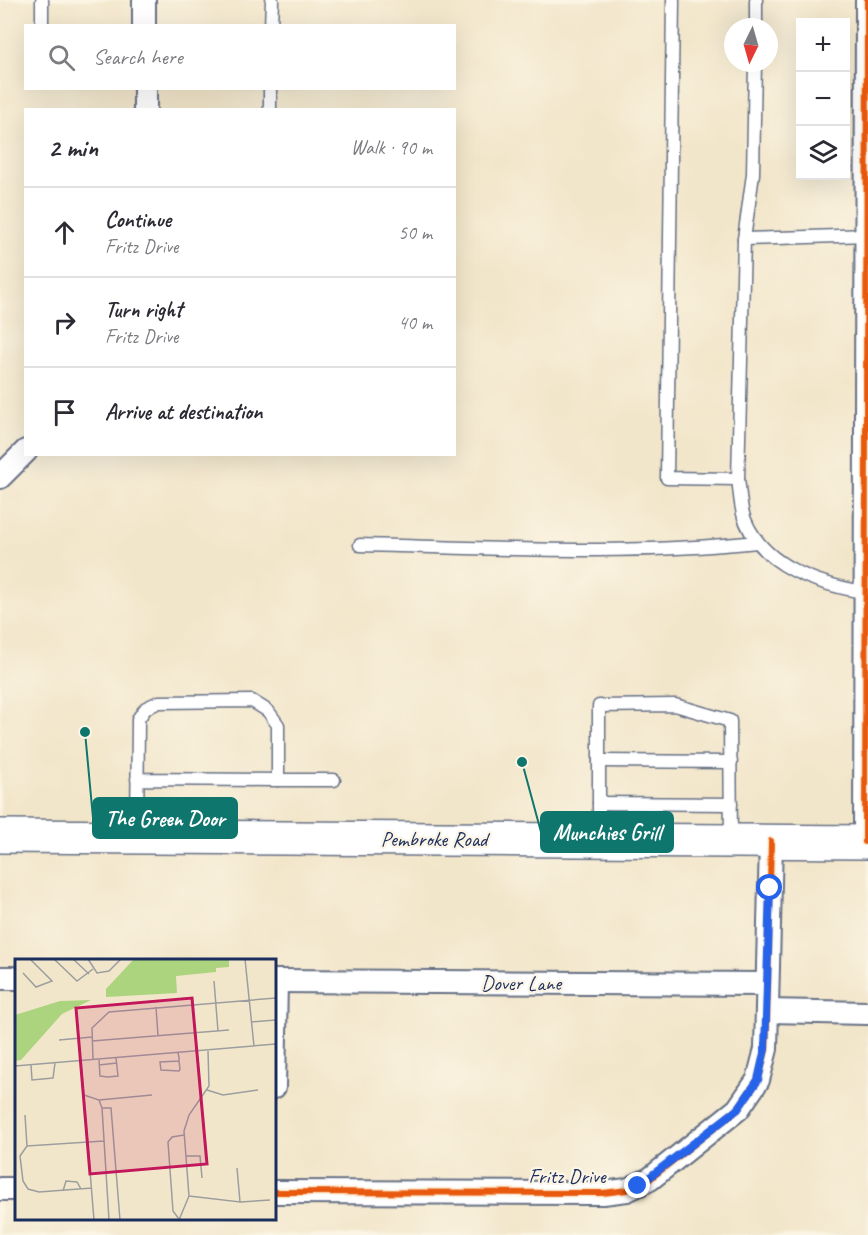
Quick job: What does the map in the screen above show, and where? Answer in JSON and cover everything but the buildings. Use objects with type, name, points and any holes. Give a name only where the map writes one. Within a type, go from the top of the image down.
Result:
[{"type":"main road","name":"Pembroke Road","points":[[0,836],[866,842]]},
{"type":"street","points":[[144,0],[144,24]]},
{"type":"street","points":[[866,842],[864,592],[867,0]]},
{"type":"street","points":[[145,90],[145,108]]},
{"type":"street","points":[[0,477],[24,453]]},
{"type":"street","name":"Fritz Drive","points":[[276,1192],[603,1193],[627,1190],[650,1179],[738,1109],[750,1094],[763,1065],[771,841]]},
{"type":"street","name":"Dover Lane","points":[[276,981],[767,984]]},
{"type":"street","points":[[766,1011],[868,1013]]},
{"type":"lane","points":[[42,0],[42,24]]},
{"type":"lane","points":[[272,0],[272,24]]},
{"type":"lane","points":[[673,0],[667,478],[738,478]]},
{"type":"lane","points":[[756,0],[756,18]]},
{"type":"lane","points":[[755,72],[753,174],[744,239],[738,478],[744,518],[757,543],[797,573],[839,588],[864,592]]},
{"type":"lane","points":[[270,90],[270,108]]},
{"type":"lane","points":[[744,239],[867,235]]},
{"type":"lane","points":[[360,544],[694,549],[757,543]]},
{"type":"lane","points":[[137,837],[138,719],[146,708],[159,702],[252,701],[268,711],[278,725],[278,780]]},
{"type":"lane","points":[[599,840],[599,706],[675,705],[730,721],[731,841]]},
{"type":"lane","points":[[599,761],[731,762]]},
{"type":"lane","points":[[137,779],[334,780]]},
{"type":"lane","points":[[599,803],[731,804]]},
{"type":"cycle path","points":[[865,842],[867,0]]},
{"type":"cycle path","points":[[276,1192],[603,1193],[627,1190],[650,1179],[738,1109],[758,1080],[766,1049],[771,841]]},
{"type":"place","name":"The Green Door","points":[[85,732]]},
{"type":"place","name":"Munchies Grill","points":[[522,762]]},
{"type":"route","points":[[638,1186],[738,1109],[758,1080],[765,1049],[770,888]]}]
